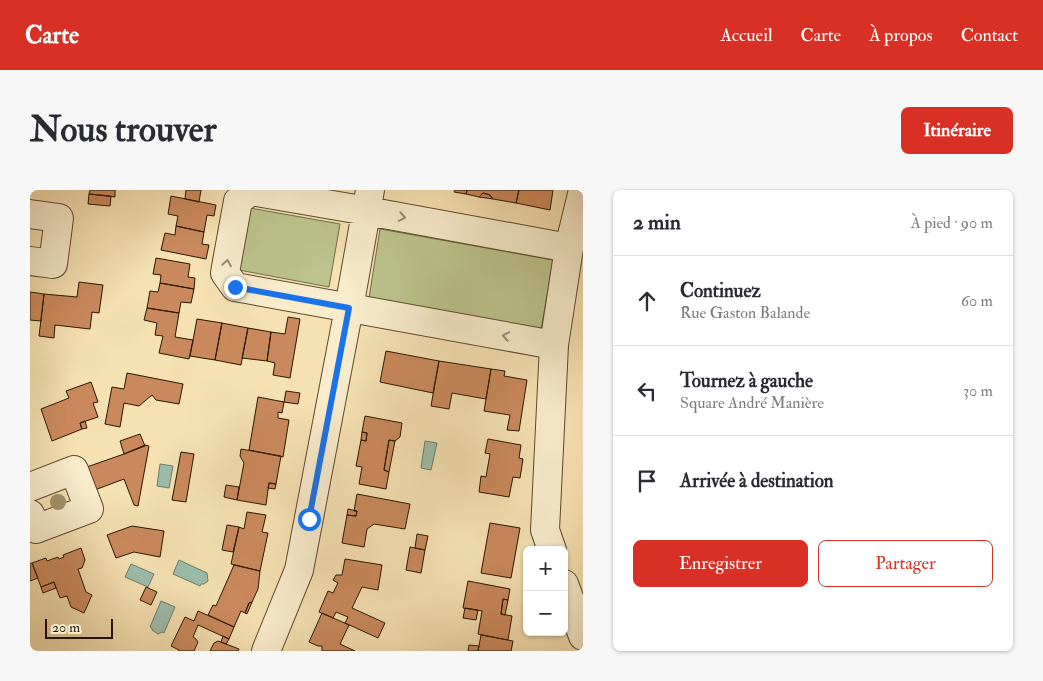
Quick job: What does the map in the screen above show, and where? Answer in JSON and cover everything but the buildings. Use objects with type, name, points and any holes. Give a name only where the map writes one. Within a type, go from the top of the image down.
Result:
[{"type":"street","points":[[550,546],[544,530],[554,345],[572,301],[569,248],[583,190]]},
{"type":"street","points":[[554,345],[235,287],[225,273],[238,201],[251,191],[368,200],[569,248]]},
{"type":"street","points":[[266,651],[299,570],[368,200]]},
{"type":"street","points":[[30,214],[59,218],[53,264],[30,261]]},
{"type":"street","points":[[30,487],[74,470],[89,509],[36,529],[30,514]]},
{"type":"street","points":[[567,591],[583,636]]},
{"type":"green space","points":[[250,208],[340,224],[329,287],[239,270]]},
{"type":"green space","points":[[380,229],[553,260],[541,330],[369,298]]},
{"type":"shaded area","points":[[425,441],[437,443],[431,470],[421,468]]},
{"type":"shaded area","points":[[160,464],[173,466],[169,488],[157,486]]},
{"type":"shaded area","points":[[179,560],[207,573],[208,581],[200,586],[173,574]]},
{"type":"shaded area","points":[[131,564],[154,574],[148,587],[125,577]]},
{"type":"shaded area","points":[[161,601],[175,607],[164,633],[158,634],[150,627]]},
{"type":"route","points":[[235,287],[349,308],[309,519]]}]
